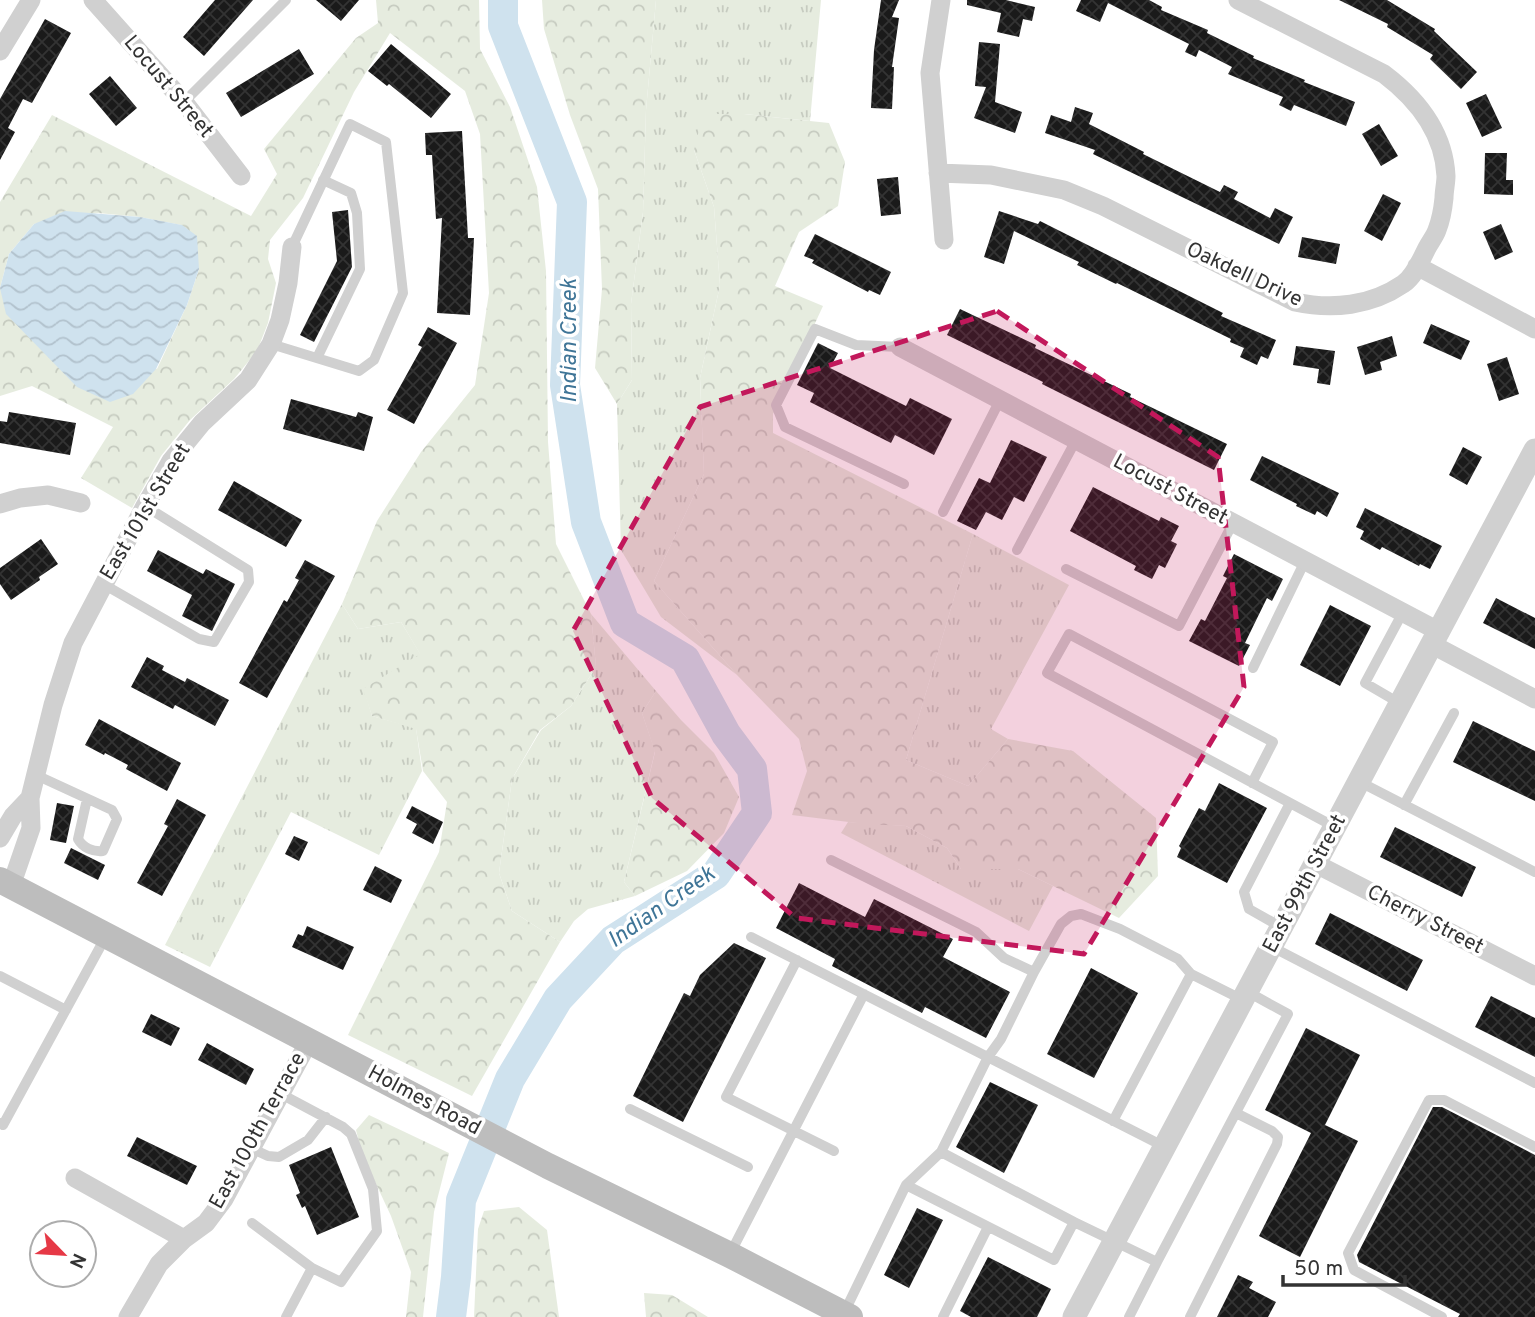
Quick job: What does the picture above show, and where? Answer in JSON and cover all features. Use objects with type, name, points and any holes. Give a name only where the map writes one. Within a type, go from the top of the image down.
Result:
[{"type":"main road","name":"Holmes Road","points":[[5,883],[548,1166],[730,1255],[836,1313]]},
{"type":"street","points":[[0,51],[31,0]]},
{"type":"street","points":[[941,0],[930,73],[944,240]]},
{"type":"street","name":"Oakdell Drive","points":[[938,173],[992,176],[1064,190],[1102,206],[1295,302],[1342,306],[1376,299],[1406,282],[1438,228],[1443,204],[1446,176],[1442,151],[1433,127],[1403,88],[1384,74],[1238,0]]},
{"type":"street","name":"Locust Street","points":[[97,2],[184,102],[241,176]]},
{"type":"street","name":"East 101st Street","points":[[5,883],[31,828],[30,798],[53,705],[73,643],[171,461],[202,423],[248,380],[271,344],[280,320],[292,247]]},
{"type":"street","points":[[1417,266],[1535,329]]},
{"type":"street","name":"Locust Street","points":[[900,347],[1403,612],[1436,638],[1535,699]]},
{"type":"street","name":"East 99th Street","points":[[1074,1317],[1535,450]]},
{"type":"street","points":[[0,504],[20,498],[48,495],[81,503]]},
{"type":"street","name":"East 101st Street","points":[[0,838],[13,816],[30,798]]},
{"type":"street","name":"Cherry Street","points":[[1316,864],[1535,976]]},
{"type":"street","name":"East 100th Terrace","points":[[128,1317],[159,1264],[184,1238],[206,1223],[224,1199],[309,1041]]},
{"type":"street","points":[[75,1178],[184,1238]]},
{"type":"lane","points":[[184,102],[286,0]]},
{"type":"lane","points":[[271,344],[359,370],[374,360],[403,292],[386,142],[350,124],[292,247]]},
{"type":"lane","points":[[317,358],[360,269],[357,213],[351,193],[323,180]]},
{"type":"lane","points":[[900,347],[856,345],[815,329],[776,405],[785,427],[904,484]]},
{"type":"lane","points":[[943,512],[1000,400]]},
{"type":"lane","points":[[1017,550],[1076,440]]},
{"type":"lane","points":[[103,584],[199,639],[214,642],[249,582],[248,570],[145,506]]},
{"type":"lane","points":[[1066,569],[1179,626],[1233,523]]},
{"type":"lane","points":[[1253,668],[1305,561]]},
{"type":"lane","points":[[1401,704],[1365,683],[1403,612]]},
{"type":"lane","points":[[1252,783],[1273,742],[1069,634],[1047,673],[1335,828]]},
{"type":"lane","points":[[1404,805],[1454,713]]},
{"type":"lane","points":[[36,775],[112,810],[117,819],[103,851],[93,852],[78,839],[88,799]]},
{"type":"lane","points":[[1360,782],[1535,872]]},
{"type":"lane","points":[[1290,803],[1244,892],[1249,909],[1277,937],[1535,1083]]},
{"type":"lane","points":[[831,860],[976,932],[1004,958],[1034,972]]},
{"type":"lane","points":[[836,1313],[906,1185],[941,1152],[988,1058],[1002,1039],[1034,972],[1061,924],[1070,916],[1081,914],[1120,929],[1178,959],[1191,974],[1288,1014],[1129,1317]]},
{"type":"lane","points":[[0,1123],[4,1125],[106,936]]},
{"type":"lane","points":[[751,937],[1165,1147]]},
{"type":"lane","points":[[797,960],[726,1097],[834,1151]]},
{"type":"lane","points":[[1113,1121],[1191,974]]},
{"type":"lane","points":[[0,976],[66,1010]]},
{"type":"lane","points":[[730,1255],[863,995]]},
{"type":"lane","points":[[251,1223],[312,1268],[341,1282],[377,1231],[373,1189],[351,1134],[326,1117],[281,1094]]},
{"type":"lane","points":[[1442,1317],[1354,1270],[1348,1253],[1429,1100],[1444,1100],[1535,1147]]},
{"type":"lane","points":[[630,1109],[748,1167]]},
{"type":"lane","points":[[1190,1317],[1277,1144],[1278,1137],[1272,1131],[1236,1113]]},
{"type":"lane","points":[[251,1148],[268,1156],[279,1157],[308,1140],[326,1117]]},
{"type":"lane","points":[[941,1152],[1157,1262]]},
{"type":"lane","points":[[906,1185],[1054,1260],[1074,1222]]},
{"type":"lane","points":[[943,1317],[988,1227]]},
{"type":"lane","points":[[286,1317],[312,1268]]},
{"type":"highlighted area","points":[[997,311],[1218,457],[1244,687],[1084,954],[796,918],[652,798],[573,631],[700,407]]},
{"type":"green space","points":[[376,0],[479,0],[480,49],[510,107],[537,187],[546,271],[548,442],[556,544],[591,614],[596,667],[571,706],[540,730],[512,779],[499,873],[512,911],[560,942],[472,1096],[348,1035],[439,852],[447,802],[423,771],[416,729],[372,716],[363,689],[420,654],[401,622],[358,629],[342,604],[377,521],[421,452],[475,385],[489,293],[480,134],[465,91],[390,33],[354,92],[303,198],[270,240],[268,259],[276,283],[268,323],[257,351],[234,379],[190,420],[161,456],[132,508],[81,478],[113,427],[32,386],[0,396],[0,288],[0,202],[52,115],[251,216],[277,174],[264,149],[356,38],[378,23]],"holes":[[[98,213],[181,225],[199,269],[187,305],[157,369],[0,288],[9,254],[34,224]]]},
{"type":"green space","points":[[542,0],[656,0],[646,110],[643,212],[631,304],[632,380],[617,404],[595,368],[602,289],[598,189],[570,115],[544,29]]},
{"type":"green space","points":[[656,0],[821,0],[810,121],[744,114],[694,150],[714,207],[720,285],[700,378],[704,474],[654,581],[737,675],[661,617],[621,550],[617,404],[632,380],[631,304],[643,212],[646,110]]},
{"type":"green space","points":[[703,114],[744,114],[829,123],[845,162],[838,206],[799,232],[775,286],[823,306],[773,414],[773,433],[973,534],[906,760],[968,786],[1008,739],[1073,751],[1156,818],[1158,876],[1119,918],[1018,869],[961,869],[947,848],[906,826],[792,815],[807,771],[799,739],[737,675],[654,581],[704,474],[700,378],[720,285],[714,207],[694,150]]},
{"type":"green space","points":[[973,534],[1069,585],[991,729],[1008,739],[968,786],[906,760]]},
{"type":"green space","points":[[342,604],[358,629],[401,622],[421,655],[364,689],[372,716],[416,728],[422,771],[379,855],[291,812],[210,967],[165,945]]},
{"type":"green space","points":[[591,614],[656,691],[642,713],[655,751],[624,882],[635,896],[588,909],[574,921],[560,942],[512,911],[499,873],[512,779],[541,730],[571,706],[596,667]]},
{"type":"green space","points":[[656,691],[714,753],[739,797],[724,833],[687,871],[635,896],[624,882],[655,752],[642,713]]},
{"type":"green space","points":[[848,822],[906,826],[947,848],[961,869],[1018,869],[1053,886],[1029,931],[841,833]]},
{"type":"green space","points":[[369,1115],[449,1153],[434,1212],[423,1317],[406,1317],[411,1272],[391,1216],[362,1154],[356,1130]]},
{"type":"green space","points":[[519,1207],[547,1230],[559,1317],[474,1317],[478,1229],[484,1211]]},
{"type":"green space","points":[[644,1293],[672,1295],[708,1317],[646,1317]]},
{"type":"water","points":[[65,211],[140,217],[182,225],[197,236],[199,269],[187,305],[156,369],[133,394],[110,402],[77,387],[6,314],[0,288],[9,254],[34,224]]},
{"type":"building","points":[[215,0],[253,0],[204,56],[183,37]]},
{"type":"building","points":[[316,0],[359,0],[341,21]]},
{"type":"building","points":[[881,0],[899,0],[892,17],[899,18],[892,67],[892,109],[871,108],[874,50]]},
{"type":"building","points":[[967,0],[1006,0],[1035,7],[1032,21],[1023,19],[1019,37],[997,32],[1001,13],[967,5]]},
{"type":"building","points":[[1081,0],[1149,0],[1162,7],[1161,10],[1208,30],[1207,33],[1254,56],[1253,58],[1355,102],[1346,126],[1294,105],[1291,111],[1279,105],[1283,97],[1228,74],[1232,67],[1199,50],[1196,57],[1185,52],[1189,44],[1108,3],[1100,22],[1076,11]]},
{"type":"building","points":[[1339,0],[1387,0],[1435,29],[1434,31],[1477,72],[1461,89],[1430,59],[1433,55],[1387,27],[1388,24]]},
{"type":"building","points":[[45,19],[71,33],[32,103],[23,99],[8,128],[15,132],[0,160],[0,99]]},
{"type":"building","points":[[979,42],[1000,44],[995,102],[1022,112],[1015,133],[974,118],[986,87],[975,86]]},
{"type":"building","points":[[391,44],[451,94],[431,118],[389,84],[387,86],[368,71]]},
{"type":"building","points":[[299,49],[314,74],[241,117],[226,93]]},
{"type":"building","points":[[110,76],[137,108],[116,126],[89,94]]},
{"type":"building","points":[[1486,94],[1502,128],[1482,137],[1466,103]]},
{"type":"building","points":[[1075,107],[1093,113],[1089,124],[1144,152],[1143,154],[1220,192],[1224,185],[1238,192],[1234,199],[1270,218],[1275,208],[1293,217],[1279,244],[1093,154],[1095,150],[1045,133],[1051,115],[1071,122]]},
{"type":"building","points":[[1379,124],[1398,156],[1381,166],[1362,134]]},
{"type":"building","points":[[462,131],[468,238],[474,238],[470,315],[437,313],[442,218],[436,219],[432,155],[426,155],[425,133]]},
{"type":"building","points":[[1485,153],[1507,153],[1506,180],[1513,180],[1513,195],[1484,194]]},
{"type":"building","points":[[898,177],[901,214],[881,216],[877,179]]},
{"type":"building","points":[[1383,194],[1401,203],[1382,241],[1364,231]]},
{"type":"building","points":[[348,210],[352,267],[314,342],[300,335],[337,261],[332,212]]},
{"type":"building","points":[[999,211],[1038,224],[1040,221],[1223,313],[1221,316],[1276,340],[1268,359],[1261,356],[1257,365],[1240,357],[1244,348],[1230,342],[1231,339],[1077,265],[1079,262],[1014,231],[1004,264],[984,257]]},
{"type":"building","points":[[1501,224],[1513,252],[1495,260],[1483,232]]},
{"type":"building","points":[[815,234],[891,272],[880,295],[869,290],[868,292],[812,263],[814,260],[804,256]]},
{"type":"building","points":[[1302,237],[1340,244],[1336,264],[1298,257]]},
{"type":"building","points":[[960,309],[1036,345],[1035,348],[1227,444],[1214,470],[947,335]]},
{"type":"building","points":[[1431,324],[1470,341],[1461,360],[1423,343]]},
{"type":"building","points":[[428,327],[457,343],[414,424],[387,410],[422,347],[418,345]]},
{"type":"building","points":[[1392,336],[1397,356],[1380,362],[1382,370],[1365,375],[1357,347]]},
{"type":"building","points":[[818,343],[838,353],[830,368],[906,406],[910,398],[952,419],[934,455],[895,435],[891,443],[810,402],[814,393],[797,385]]},
{"type":"building","points":[[1296,346],[1335,351],[1330,385],[1317,383],[1319,369],[1293,365]]},
{"type":"building","points":[[1507,357],[1519,394],[1499,401],[1487,364]]},
{"type":"building","points":[[291,399],[356,417],[358,412],[373,417],[364,451],[283,429]]},
{"type":"building","points":[[9,412],[76,423],[70,455],[0,443],[0,421],[7,422]]},
{"type":"building","points":[[1011,440],[1047,457],[1024,502],[1014,497],[1002,520],[986,512],[976,530],[957,521],[979,478],[990,483]]},
{"type":"building","points":[[1463,447],[1482,457],[1467,485],[1449,475]]},
{"type":"building","points":[[1262,456],[1339,493],[1327,517],[1317,511],[1315,515],[1296,506],[1297,504],[1250,480]]},
{"type":"building","points":[[234,481],[302,520],[286,547],[218,510]]},
{"type":"building","points":[[1093,487],[1159,521],[1161,517],[1179,526],[1171,541],[1177,544],[1165,568],[1159,565],[1152,579],[1134,570],[1136,566],[1070,531]]},
{"type":"building","points":[[1365,508],[1442,546],[1430,569],[1382,547],[1380,550],[1360,539],[1364,531],[1356,527]]},
{"type":"building","points":[[41,539],[58,564],[11,600],[0,584],[0,568]]},
{"type":"building","points":[[158,550],[203,574],[206,569],[235,584],[212,631],[182,616],[192,595],[147,571]]},
{"type":"building","points":[[1234,554],[1283,579],[1272,601],[1267,598],[1245,643],[1250,645],[1239,666],[1189,641],[1201,619],[1205,621],[1227,578],[1223,576]]},
{"type":"building","points":[[305,560],[335,576],[267,698],[239,683],[284,600],[287,602],[299,580],[295,578]]},
{"type":"building","points":[[1496,598],[1535,618],[1535,649],[1483,623]]},
{"type":"building","points":[[1330,605],[1371,626],[1340,686],[1300,665]]},
{"type":"building","points":[[147,657],[164,666],[162,670],[185,682],[187,678],[229,700],[215,726],[175,705],[173,709],[131,687]]},
{"type":"building","points":[[99,719],[181,763],[167,791],[126,769],[128,765],[85,745]]},
{"type":"building","points":[[1473,721],[1535,751],[1535,801],[1453,762]]},
{"type":"building","points":[[1219,783],[1267,808],[1227,883],[1177,857],[1181,848],[1179,846],[1199,808],[1205,811]]},
{"type":"building","points":[[177,799],[206,815],[162,896],[137,883],[168,826],[164,824]]},
{"type":"building","points":[[57,803],[74,806],[66,843],[50,840]]},
{"type":"building","points":[[412,806],[443,822],[433,844],[412,833],[417,824],[406,818]]},
{"type":"building","points":[[1395,827],[1476,867],[1462,897],[1380,857]]},
{"type":"building","points":[[294,836],[308,842],[299,861],[285,854]]},
{"type":"building","points":[[71,848],[105,865],[98,880],[64,863]]},
{"type":"building","points":[[375,866],[402,880],[391,903],[363,890]]},
{"type":"building","points":[[799,883],[865,917],[874,899],[953,939],[943,957],[1010,992],[986,1038],[925,1007],[922,1013],[832,966],[835,959],[776,928]]},
{"type":"building","points":[[1330,913],[1423,960],[1407,991],[1315,944]]},
{"type":"building","points":[[307,926],[354,947],[343,970],[292,947],[298,934],[303,936]]},
{"type":"building","points":[[734,943],[766,958],[683,1122],[633,1096],[684,993],[690,996],[700,975]]},
{"type":"building","points":[[1091,968],[1138,993],[1094,1078],[1047,1054]]},
{"type":"building","points":[[1491,996],[1535,1018],[1535,1057],[1475,1027]]},
{"type":"building","points":[[151,1014],[180,1028],[171,1046],[142,1032]]},
{"type":"building","points":[[1306,1028],[1360,1055],[1325,1125],[1358,1141],[1300,1257],[1259,1236],[1311,1133],[1265,1110]]},
{"type":"building","points":[[207,1043],[254,1069],[246,1085],[198,1060]]},
{"type":"building","points":[[990,1082],[1038,1105],[1004,1173],[956,1147]]},
{"type":"building","points":[[1433,1107],[1442,1107],[1535,1155],[1535,1317],[1458,1317],[1460,1314],[1359,1262],[1357,1255]]},
{"type":"building","points":[[137,1137],[197,1166],[187,1185],[127,1156]]},
{"type":"building","points":[[331,1147],[359,1217],[317,1235],[305,1206],[302,1208],[296,1195],[300,1193],[289,1165]]},
{"type":"building","points":[[917,1208],[943,1220],[909,1288],[884,1275]]},
{"type":"building","points":[[988,1257],[1051,1289],[1037,1317],[971,1317],[960,1311]]},
{"type":"building","points":[[1238,1275],[1253,1282],[1249,1288],[1276,1302],[1268,1317],[1217,1317]]},
{"type":"waterway","name":"Indian Creek","points":[[451,1317],[461,1200],[510,1079],[558,999],[613,940],[716,874],[757,813],[752,769],[726,734],[685,659],[625,623],[586,522],[565,385],[572,202],[503,26],[503,0]]}]
